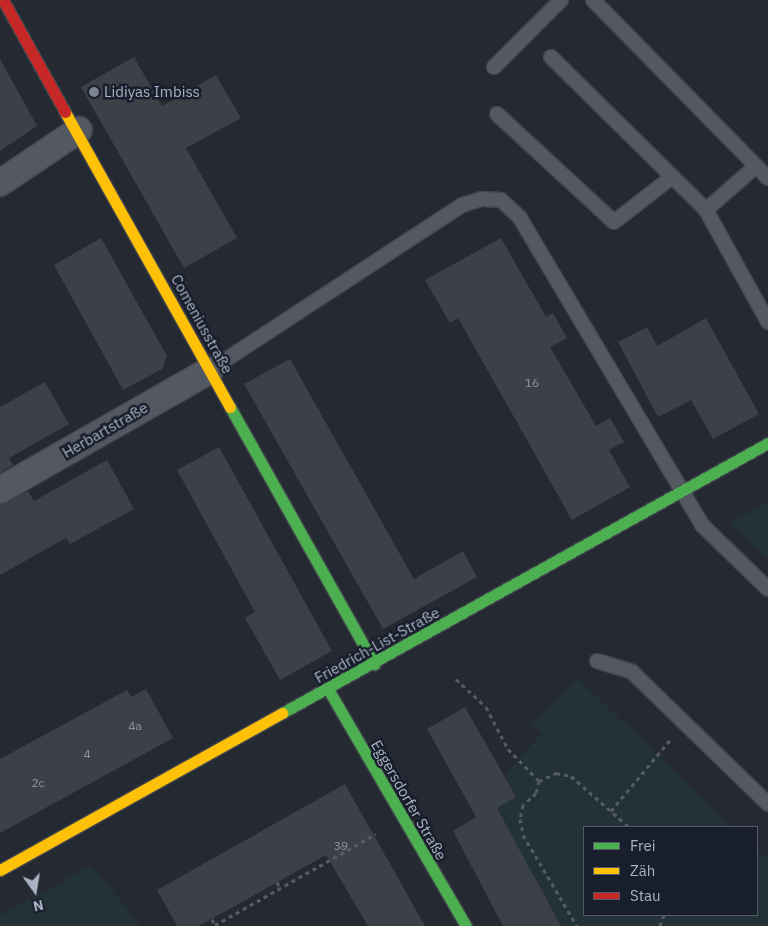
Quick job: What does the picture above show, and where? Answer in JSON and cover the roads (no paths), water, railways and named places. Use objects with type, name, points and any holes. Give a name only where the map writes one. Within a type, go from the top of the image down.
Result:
[{"type":"street","name":"Comeniusstraße","points":[[3,0],[79,130],[374,664]]},
{"type":"street","points":[[0,183],[79,130]]},
{"type":"street","name":"Herbartstraße","points":[[0,490],[210,370]]},
{"type":"street","name":"Friedrich-List-Straße","points":[[0,870],[768,444]]},
{"type":"street","name":"Eggersdorfer Straße","points":[[328,689],[466,926]]},
{"type":"lane","points":[[494,67],[561,0]]},
{"type":"lane","points":[[594,0],[768,178]]},
{"type":"lane","points":[[551,57],[706,210],[768,322]]},
{"type":"lane","points":[[497,114],[614,222],[672,177]]},
{"type":"lane","points":[[706,210],[756,166]]},
{"type":"lane","points":[[210,370],[462,205],[482,199],[500,200],[520,218],[702,525],[768,589]]},
{"type":"lane","points":[[597,661],[632,672],[768,804]]},
{"type":"place","name":"Lidiyas Imbiss","points":[[94,92]]}]
